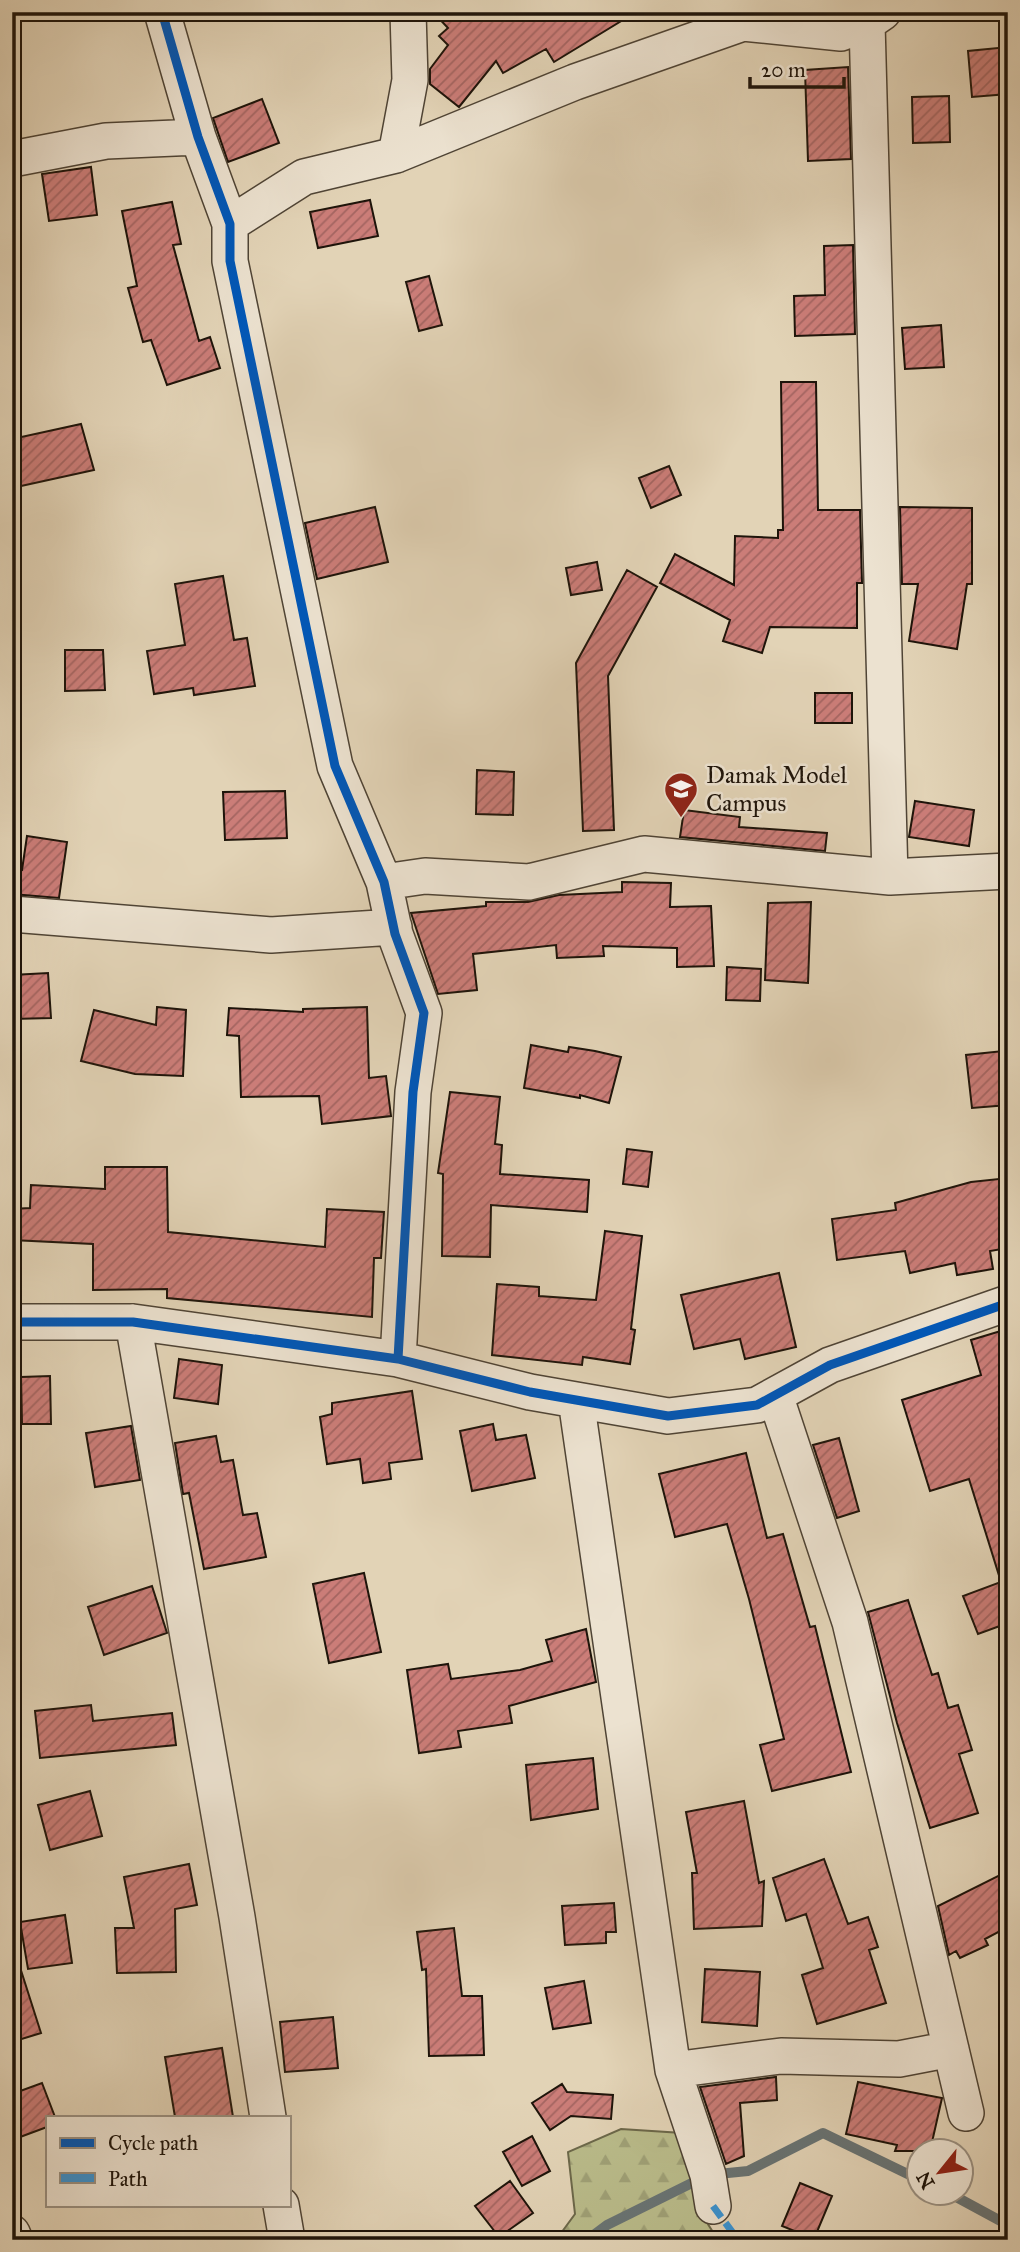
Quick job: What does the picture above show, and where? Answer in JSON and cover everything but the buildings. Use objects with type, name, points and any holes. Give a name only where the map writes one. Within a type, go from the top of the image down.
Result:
[{"type":"street","points":[[162,12],[198,137],[230,224],[230,261],[335,766],[384,882],[394,927],[424,1013],[412,1092],[398,1359]]},
{"type":"street","points":[[396,155],[411,80],[408,12]]},
{"type":"street","points":[[230,224],[304,177],[396,155],[575,82],[743,23],[841,33],[875,18],[890,877]]},
{"type":"street","points":[[12,159],[106,141],[198,137]]},
{"type":"street","points":[[384,882],[425,876],[529,882],[645,854],[890,877],[1008,871]]},
{"type":"street","points":[[12,914],[271,935],[394,927]]},
{"type":"street","points":[[12,1322],[133,1322],[398,1359],[576,1400],[668,1416],[757,1405],[830,1366],[1005,1312]]},
{"type":"street","points":[[133,1322],[234,1904],[268,2116]]},
{"type":"street","points":[[775,1395],[850,1622],[966,2113]]},
{"type":"street","points":[[576,1400],[673,2070],[708,2175],[713,2206]]},
{"type":"street","points":[[673,2070],[781,2056],[899,2059],[951,2049]]},
{"type":"street","points":[[281,2206],[287,2240]]},
{"type":"street","points":[[12,2233],[15,2240]]},
{"type":"green space","points":[[621,2129],[682,2133],[699,2210],[718,2240],[556,2240],[575,2214],[568,2152]]},
{"type":"waterway","points":[[587,2240],[607,2225],[708,2175],[748,2171],[823,2133],[904,2172]]},
{"type":"waterway","points":[[973,2206],[1008,2225]]},
{"type":"marked path","points":[[713,2206],[738,2240]]},
{"type":"cycle path","points":[[162,12],[198,137],[230,224],[230,261],[335,766],[384,882],[395,934],[424,1013],[413,1092],[398,1359]]},
{"type":"cycle path","points":[[12,1322],[133,1322],[398,1359],[530,1392],[668,1416],[757,1405],[830,1365],[1008,1303]]},
{"type":"place","name":"Damak Model Campus","points":[[681,819]]}]
